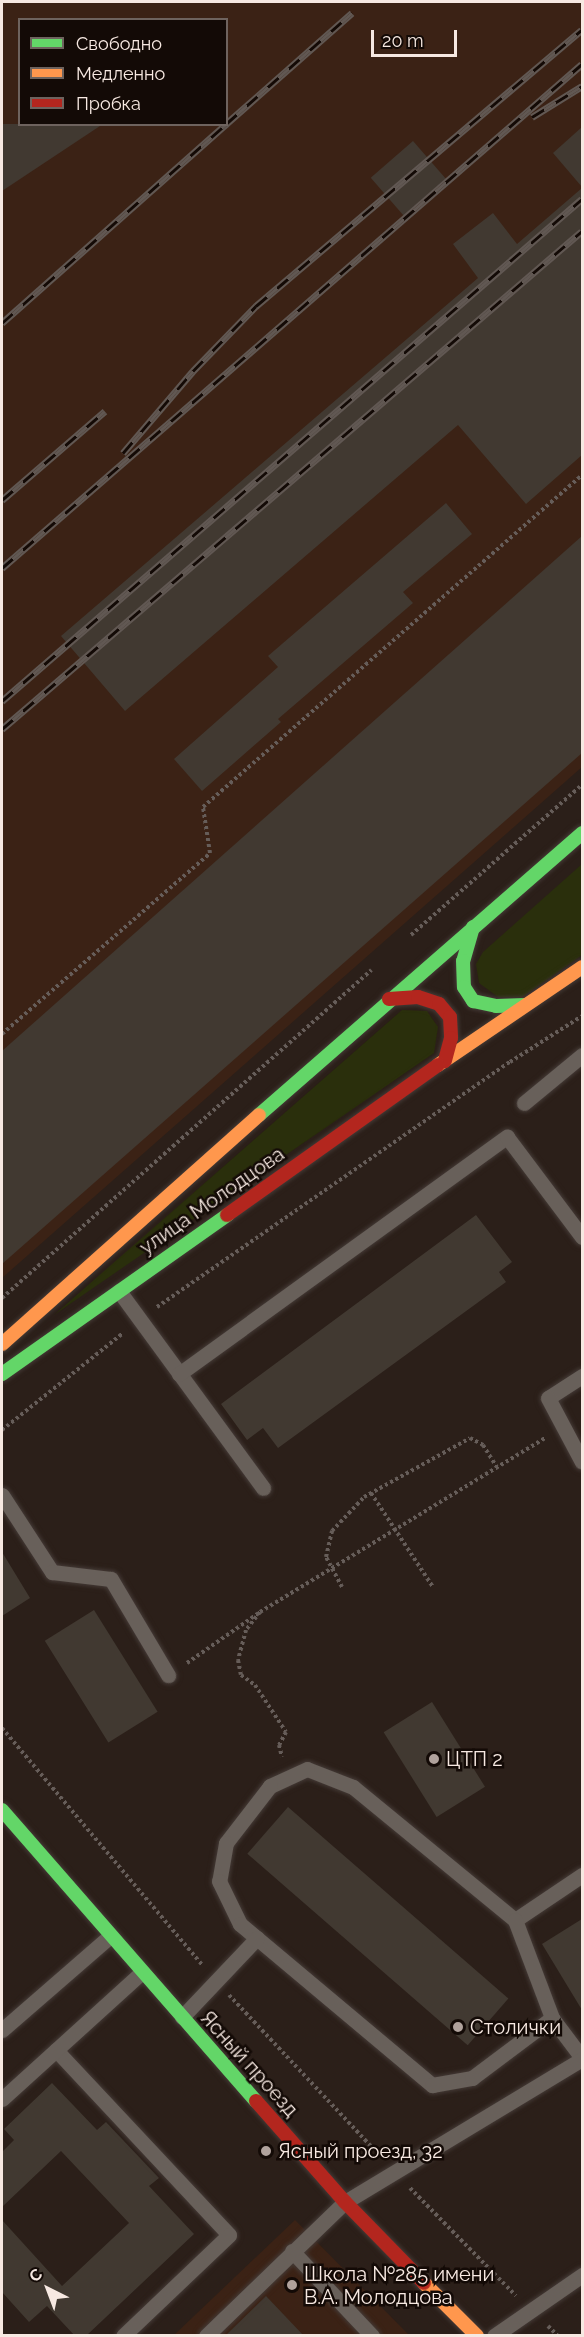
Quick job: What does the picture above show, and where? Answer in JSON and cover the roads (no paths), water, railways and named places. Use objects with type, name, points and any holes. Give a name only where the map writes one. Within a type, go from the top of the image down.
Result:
[{"type":"street","name":"улица Молодцова","points":[[2,1344],[389,999],[582,833]]},
{"type":"street","points":[[473,927],[462,961],[464,987],[473,1001],[496,1006],[525,1005]]},
{"type":"street","name":"улица Молодцова","points":[[2,1374],[582,967]]},
{"type":"street","points":[[389,999],[418,997],[440,1004],[450,1017],[451,1038],[445,1061]]},
{"type":"street","name":"Ясный проезд","points":[[2,1810],[345,2202],[477,2336]]},
{"type":"lane","points":[[524,1103],[582,1055]]},
{"type":"lane","points":[[179,1374],[507,1137],[582,1237]]},
{"type":"lane","points":[[119,1291],[263,1488]]},
{"type":"lane","points":[[582,1376],[548,1398],[582,1462]]},
{"type":"lane","points":[[2,1495],[52,1572],[111,1579],[168,1675]]},
{"type":"lane","points":[[206,2336],[345,2202],[582,2058],[552,2018],[515,1920],[353,1787],[307,1769],[270,1786],[226,1843],[219,1881],[240,1924],[432,2085],[472,2078],[552,2018]]},
{"type":"lane","points":[[515,1920],[582,1875]]},
{"type":"lane","points":[[2,2030],[110,1936]]},
{"type":"lane","points":[[182,2017],[256,1938]]},
{"type":"lane","points":[[2,2099],[142,1972]]},
{"type":"lane","points":[[56,2050],[229,2235],[123,2336]]},
{"type":"lane","points":[[292,2251],[372,2336]]},
{"type":"lane","points":[[494,2336],[582,2276]]},
{"type":"railway","points":[[228,122],[352,13]]},
{"type":"railway","points":[[123,453],[193,371],[256,306],[582,30]]},
{"type":"railway","points":[[2,568],[582,64]]},
{"type":"railway","points":[[532,117],[582,86]]},
{"type":"railway","points":[[2,323],[224,126]]},
{"type":"railway","points":[[2,701],[582,199]]},
{"type":"railway","points":[[2,729],[582,231]]},
{"type":"railway","points":[[2,500],[105,411]]},
{"type":"place","name":"ЦТП 2","points":[[434,1759]]},
{"type":"place","name":"Столички","points":[[458,2027]]},
{"type":"place","name":"Ясный проезд, 32","points":[[266,2151]]},
{"type":"place","name":"Школа №285 имени В.А. Молодцова","points":[[292,2285]]}]
